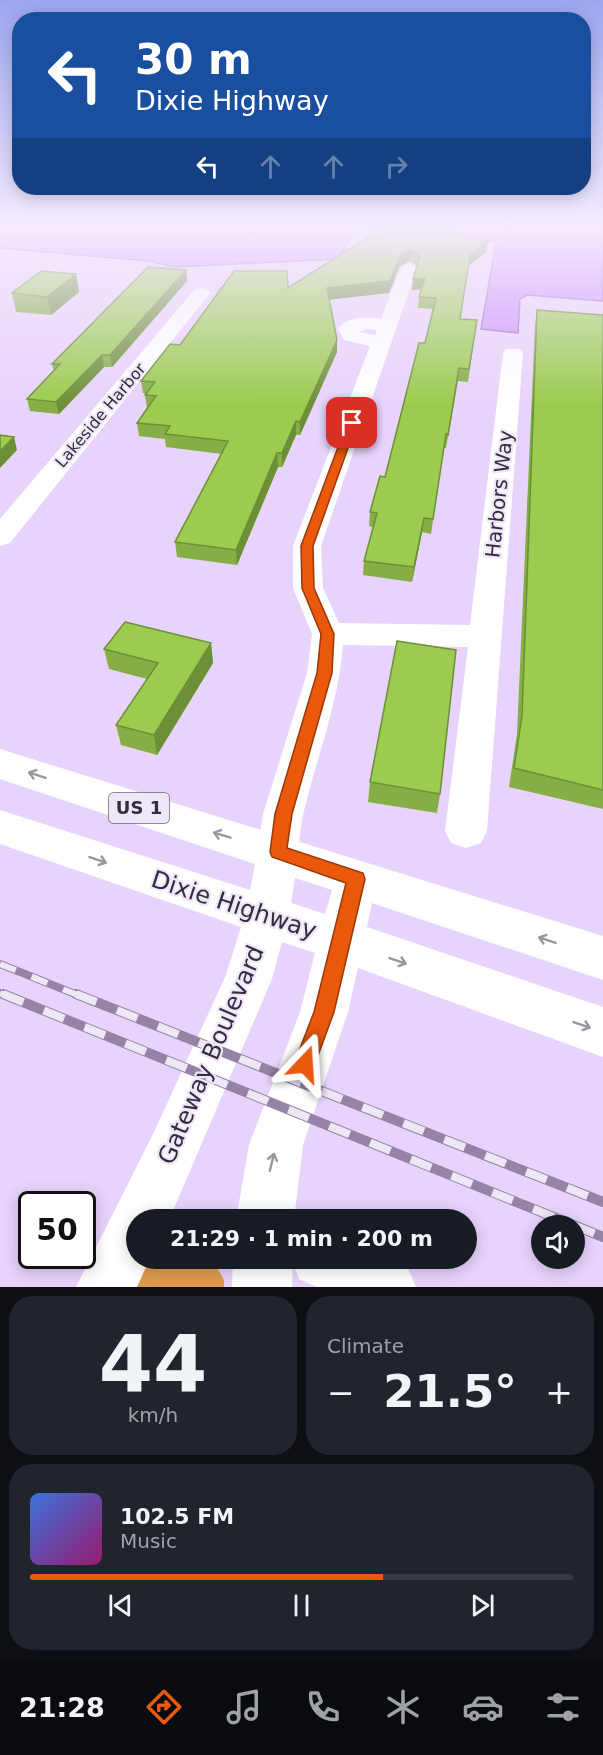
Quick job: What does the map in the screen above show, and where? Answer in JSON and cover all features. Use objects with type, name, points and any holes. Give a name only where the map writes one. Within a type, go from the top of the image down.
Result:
[{"type":"street","points":[[403,285],[307,546],[308,588],[328,634],[485,636]]},
{"type":"street","name":"Lakeside Harbor","points":[[0,537],[201,293]]},
{"type":"street","name":"Harbors Way","points":[[466,831],[513,353]]},
{"type":"street","name":"Gateway Boulevard","points":[[144,1209],[248,979],[267,917],[283,814],[324,673],[328,634]]},
{"type":"street","name":"US 1","points":[[0,764],[603,958]]},
{"type":"street","name":"Dixie Highway","points":[[0,827],[343,941],[603,1032]]},
{"type":"street","points":[[266,1209],[276,1145],[324,1012],[343,941],[356,879]]},
{"type":"street","points":[[106,1287],[126,1245]]},
{"type":"street","points":[[262,1287],[263,1269]]},
{"type":"street","points":[[345,1269],[386,1287]]},
{"type":"shaded area","points":[[489,285],[603,285],[603,301],[527,295],[520,299],[518,333],[481,329]]},
{"type":"shaded area","points":[[138,1269],[218,1269],[224,1280],[224,1287],[124,1287]]},
{"type":"building","points":[[22,285],[62,285],[47,297],[12,293]]},
{"type":"building","points":[[130,285],[173,285],[110,355],[102,355],[56,402],[27,399],[60,364],[52,364]]},
{"type":"building","points":[[224,285],[288,285],[288,288],[293,285],[353,285],[327,288],[337,340],[300,422],[296,421],[282,453],[277,453],[236,550],[175,542],[228,441],[165,434],[170,426],[137,423],[156,396],[145,395],[155,382],[141,381],[170,344],[180,345]]},
{"type":"building","points":[[423,285],[465,285],[460,319],[477,320],[469,369],[459,368],[433,519],[424,518],[414,567],[364,561],[377,513],[370,512],[380,476],[385,477],[419,343],[425,343],[436,298],[419,297]]},
{"type":"building","points":[[537,310],[603,315],[603,790],[514,768],[522,716]]},
{"type":"building","points":[[0,435],[14,437],[0,451]]},
{"type":"building","points":[[125,622],[211,643],[154,735],[116,725],[158,663],[104,649]]},
{"type":"building","points":[[397,641],[456,650],[440,794],[370,782]]},
{"type":"railway","points":[[0,964],[80,996]]},
{"type":"railway","points":[[0,993],[7,996]]},
{"type":"railway","points":[[3,994],[603,1237]]},
{"type":"railway","points":[[76,994],[603,1202]]},
{"type":"route","points":[[305,1064],[324,1012],[343,941],[356,879],[278,852],[283,814],[324,673],[328,634],[308,588],[307,546],[352,423]]}]
